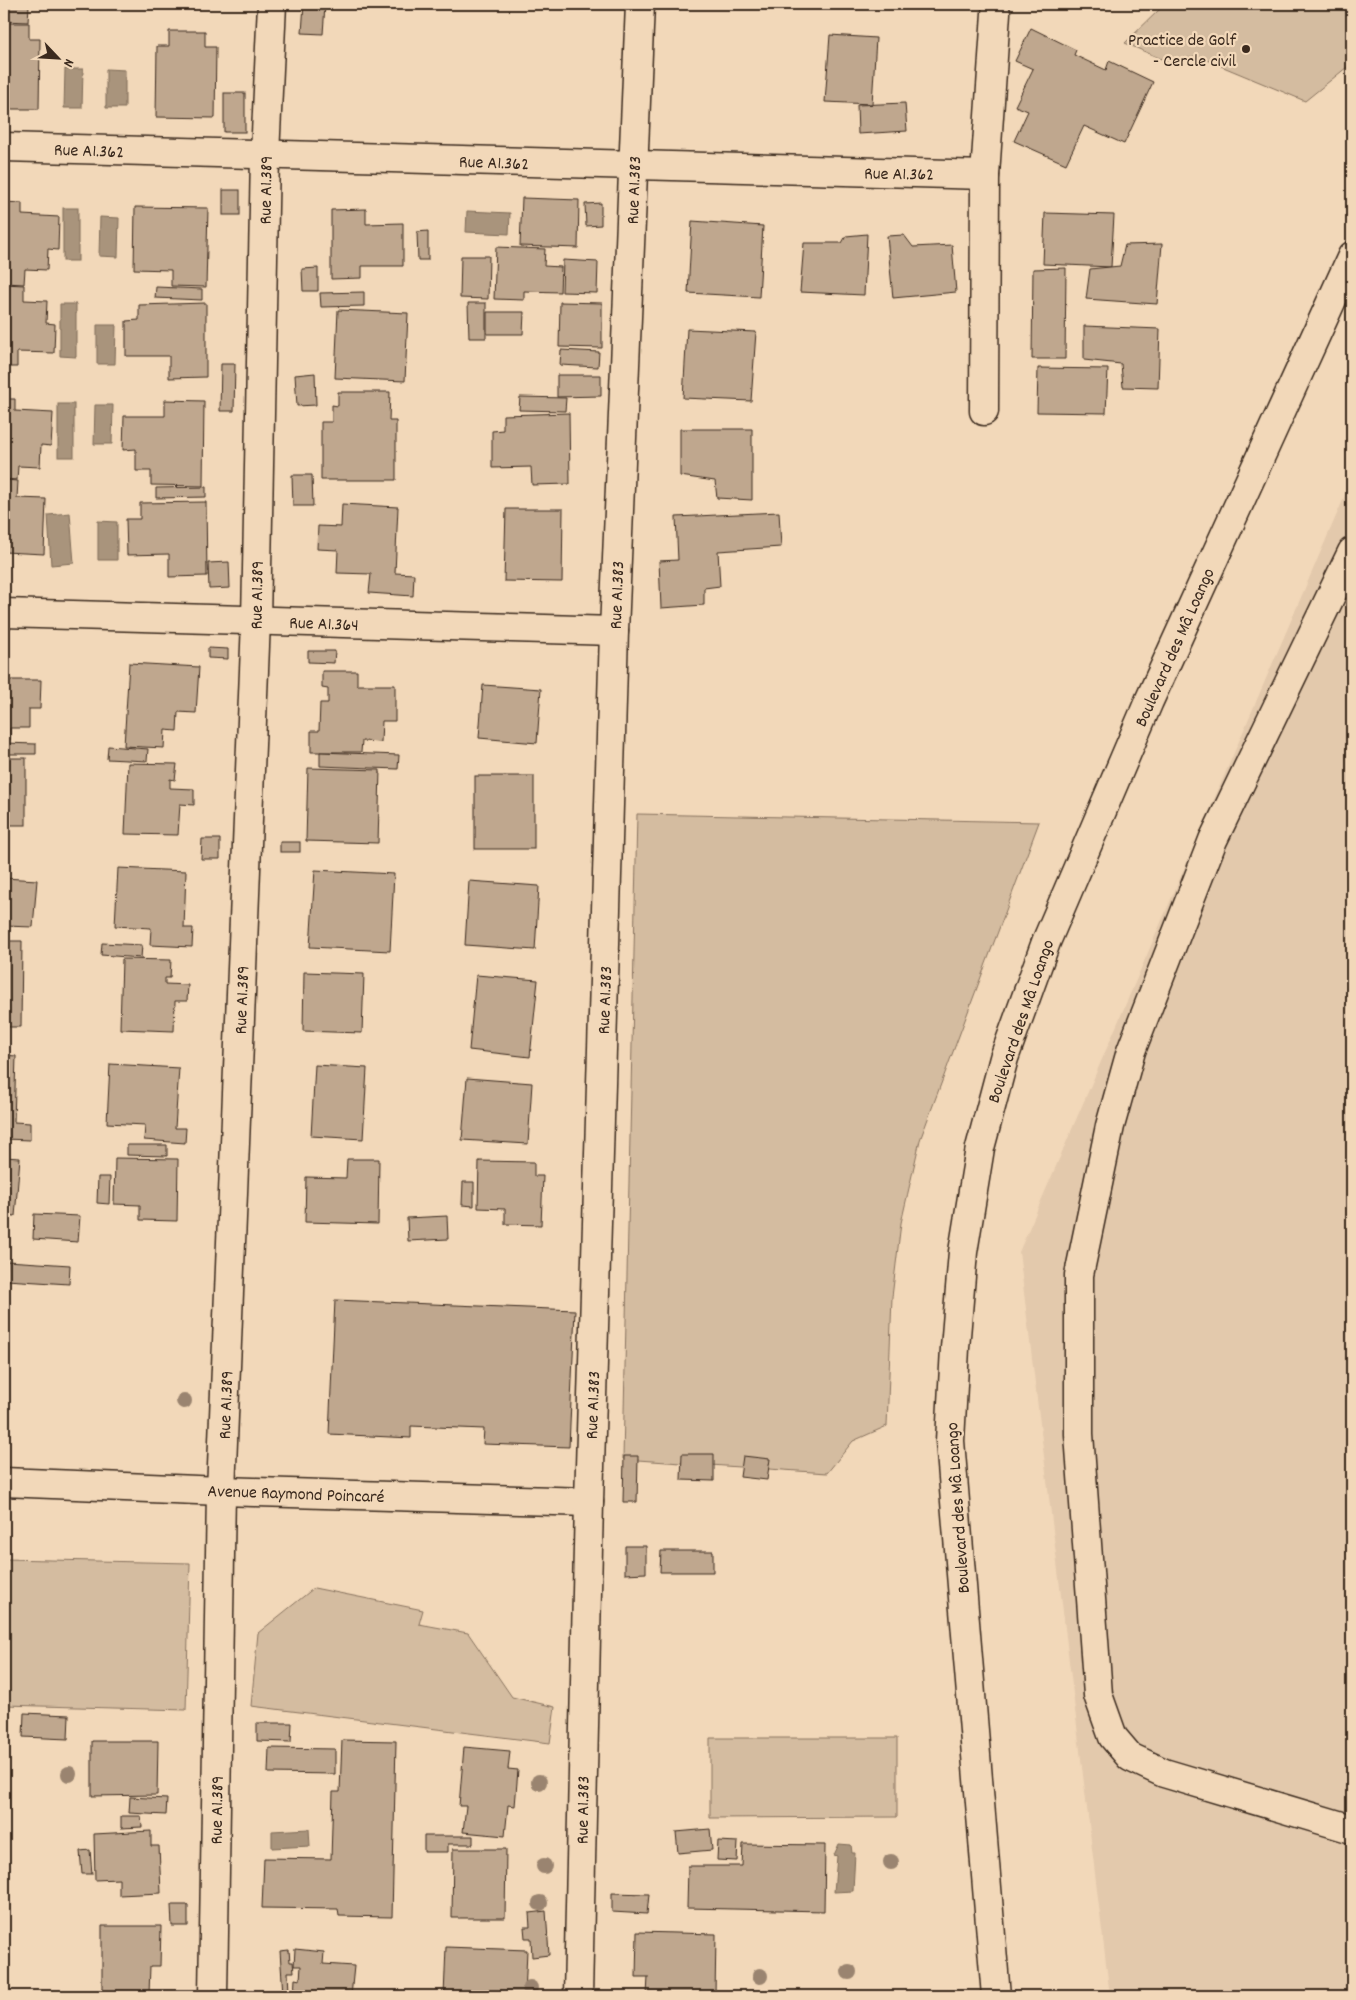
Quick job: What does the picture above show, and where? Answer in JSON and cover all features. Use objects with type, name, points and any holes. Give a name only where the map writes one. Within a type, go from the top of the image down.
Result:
[{"type":"street","name":"Rue A1.389","points":[[213,1996],[221,1491],[256,621],[265,155],[272,4]]},
{"type":"street","name":"Rue A1.383","points":[[578,1996],[589,1502],[614,631],[640,4]]},
{"type":"street","points":[[984,410],[985,176],[996,13]]},
{"type":"street","name":"Rue A1.362","points":[[4,147],[985,176]]},
{"type":"street","name":"Boulevard des Mâ Loango","points":[[996,1996],[950,1441],[963,1252],[980,1148],[1004,1058],[1046,942],[1149,700],[1352,256]]},
{"type":"street","points":[[1352,552],[1213,840],[1131,1051],[1110,1126],[1079,1275],[1079,1434],[1098,1695],[1113,1738],[1130,1757],[1164,1773],[1352,1829]]},
{"type":"street","name":"Rue A1.364","points":[[4,613],[614,631]]},
{"type":"street","name":"Avenue Raymond Poincaré","points":[[4,1482],[221,1491],[589,1502]]},
{"type":"shaded area","name":"Practice de Golf - Cercle civil","points":[[1165,4],[1352,4],[1352,63],[1305,101],[1197,56],[1166,61],[1125,43]]},
{"type":"shaded area","points":[[65,69],[83,69],[82,108],[64,108]]},
{"type":"shaded area","points":[[106,69],[125,70],[125,108],[106,108]]},
{"type":"shaded area","points":[[63,208],[78,208],[78,261],[63,261]]},
{"type":"shaded area","points":[[467,211],[510,213],[509,234],[466,232]]},
{"type":"shaded area","points":[[100,217],[119,218],[118,257],[99,256]]},
{"type":"shaded area","points":[[60,304],[76,304],[76,357],[60,356]]},
{"type":"shaded area","points":[[97,325],[116,325],[115,364],[97,364]]},
{"type":"shaded area","points":[[58,404],[74,404],[74,457],[58,457]]},
{"type":"shaded area","points":[[95,405],[113,405],[112,444],[94,444]]},
{"type":"shaded area","points":[[1352,479],[1352,1996],[1110,1996],[1019,1252]]},
{"type":"shaded area","points":[[70,513],[74,563],[51,565],[48,515]]},
{"type":"shaded area","points":[[98,521],[117,522],[117,560],[98,560]]},
{"type":"shaded area","points":[[637,814],[1039,822],[920,1140],[901,1223],[892,1297],[887,1426],[853,1441],[827,1473],[623,1459]]},
{"type":"shaded area","points":[[4,1559],[190,1563],[186,1710],[4,1705]]},
{"type":"shaded area","points":[[314,1588],[423,1610],[419,1624],[468,1633],[512,1697],[555,1707],[550,1743],[251,1706],[258,1633]]},
{"type":"shaded area","points":[[710,1738],[897,1738],[897,1817],[710,1818]]},
{"type":"shaded area","points":[[309,1829],[310,1846],[272,1848],[272,1831]]},
{"type":"shaded area","points":[[839,1844],[851,1845],[852,1853],[855,1853],[853,1891],[834,1892],[837,1856],[834,1855]]},
{"type":"building","points":[[4,4],[38,4],[38,6],[29,5],[28,22],[4,21]]},
{"type":"building","points":[[304,4],[325,5],[323,34],[302,33]]},
{"type":"building","points":[[4,23],[29,23],[29,39],[40,39],[39,109],[4,109]]},
{"type":"building","points":[[1031,28],[1076,50],[1074,55],[1106,70],[1109,61],[1153,82],[1124,144],[1084,126],[1066,164],[1014,141],[1028,111],[1015,106],[1033,69],[1015,61]]},
{"type":"building","points":[[169,31],[205,31],[205,47],[216,47],[215,118],[156,117],[157,46],[169,46]]},
{"type":"building","points":[[830,35],[876,38],[872,104],[825,102]]},
{"type":"building","points":[[224,93],[245,93],[245,132],[224,132]]},
{"type":"building","points":[[905,103],[907,131],[858,134],[857,105]]},
{"type":"building","points":[[223,190],[240,190],[240,215],[223,215]]},
{"type":"building","points":[[522,198],[579,200],[578,248],[520,246]]},
{"type":"building","points":[[4,202],[22,203],[22,215],[59,217],[58,250],[48,249],[47,270],[25,269],[24,284],[4,283]]},
{"type":"building","points":[[601,203],[601,225],[586,226],[585,204]]},
{"type":"building","points":[[135,207],[208,208],[206,287],[171,286],[171,270],[134,269]]},
{"type":"building","points":[[366,209],[366,224],[403,223],[403,266],[362,266],[362,278],[331,279],[331,210]]},
{"type":"building","points":[[1045,213],[1114,215],[1111,267],[1043,264]]},
{"type":"building","points":[[692,221],[763,226],[759,297],[688,293]]},
{"type":"building","points":[[428,231],[428,260],[418,260],[417,232]]},
{"type":"building","points":[[867,234],[864,295],[800,292],[804,243],[842,243],[846,236]]},
{"type":"building","points":[[904,235],[913,247],[952,245],[956,292],[893,298],[887,236]]},
{"type":"building","points":[[1162,244],[1157,304],[1086,299],[1090,269],[1120,266],[1125,245]]},
{"type":"building","points":[[496,247],[545,249],[544,266],[561,267],[560,292],[524,291],[524,300],[494,299]]},
{"type":"building","points":[[461,256],[489,256],[488,299],[460,298]]},
{"type":"building","points":[[563,260],[598,262],[597,293],[562,292]]},
{"type":"building","points":[[318,268],[318,291],[303,291],[302,269]]},
{"type":"building","points":[[1066,268],[1065,359],[1032,359],[1033,269]]},
{"type":"building","points":[[4,284],[24,285],[24,300],[47,301],[46,323],[55,324],[54,353],[17,352],[17,367],[4,367]]},
{"type":"building","points":[[156,287],[202,289],[202,300],[155,298]]},
{"type":"building","points":[[364,292],[364,306],[321,307],[320,293]]},
{"type":"building","points":[[560,302],[602,303],[602,348],[559,347]]},
{"type":"building","points":[[206,303],[206,377],[169,378],[169,356],[126,356],[126,321],[139,320],[139,305]]},
{"type":"building","points":[[468,303],[486,303],[486,338],[469,338]]},
{"type":"building","points":[[338,310],[408,313],[405,381],[335,378]]},
{"type":"building","points":[[487,312],[524,312],[523,334],[487,334]]},
{"type":"building","points":[[1084,326],[1160,329],[1158,388],[1123,387],[1121,364],[1084,360]]},
{"type":"building","points":[[687,329],[756,332],[751,401],[683,398]]},
{"type":"building","points":[[561,350],[599,352],[598,367],[560,365]]},
{"type":"building","points":[[221,364],[235,364],[234,411],[220,411]]},
{"type":"building","points":[[1038,368],[1108,369],[1106,413],[1037,412]]},
{"type":"building","points":[[315,373],[316,405],[297,406],[295,375]]},
{"type":"building","points":[[557,375],[601,375],[601,396],[557,397]]},
{"type":"building","points":[[338,392],[390,392],[389,421],[396,421],[396,480],[321,480],[321,422],[332,422],[332,405],[338,406]]},
{"type":"building","points":[[520,397],[566,398],[565,411],[519,410]]},
{"type":"building","points":[[4,399],[15,399],[15,411],[53,413],[51,446],[41,445],[40,467],[18,466],[17,480],[4,479]]},
{"type":"building","points":[[165,400],[204,401],[203,486],[151,485],[151,471],[136,471],[136,449],[123,450],[124,416],[165,416]]},
{"type":"building","points":[[569,413],[570,484],[532,485],[531,467],[492,468],[492,431],[503,430],[503,415]]},
{"type":"building","points":[[680,429],[752,429],[752,500],[717,498],[715,481],[680,476]]},
{"type":"building","points":[[292,475],[312,475],[313,506],[293,506]]},
{"type":"building","points":[[4,480],[18,481],[17,498],[46,499],[44,554],[4,552]]},
{"type":"building","points":[[206,487],[206,497],[156,498],[156,488]]},
{"type":"building","points":[[206,502],[207,576],[169,577],[169,554],[127,555],[126,519],[140,519],[140,503]]},
{"type":"building","points":[[342,504],[398,507],[395,573],[414,574],[413,596],[369,593],[371,574],[337,573],[338,550],[317,549],[318,526],[341,527]]},
{"type":"building","points":[[506,509],[563,509],[562,582],[504,581]]},
{"type":"building","points":[[779,512],[781,547],[718,551],[720,586],[704,588],[704,605],[661,608],[659,561],[678,560],[676,517]]},
{"type":"building","points":[[229,562],[230,588],[209,589],[208,563]]},
{"type":"building","points":[[208,648],[228,649],[228,659],[208,658]]},
{"type":"building","points":[[308,651],[335,651],[334,663],[308,662]]},
{"type":"building","points":[[129,663],[199,667],[196,713],[178,712],[177,731],[165,730],[164,748],[124,746]]},
{"type":"building","points":[[4,666],[6,666],[6,680],[41,680],[40,709],[29,709],[29,728],[10,728],[10,740],[4,740]]},
{"type":"building","points":[[322,671],[357,671],[357,685],[395,685],[395,721],[382,721],[381,742],[362,741],[361,752],[311,752],[311,731],[319,731],[320,703],[328,703],[328,689],[322,688]]},
{"type":"building","points":[[483,685],[541,689],[537,743],[479,738]]},
{"type":"building","points":[[4,743],[36,744],[36,754],[4,754]]},
{"type":"building","points":[[108,746],[148,749],[147,761],[107,759]]},
{"type":"building","points":[[320,752],[399,755],[398,769],[320,766]]},
{"type":"building","points":[[4,758],[26,758],[26,825],[4,825]]},
{"type":"building","points":[[128,763],[177,764],[175,780],[170,779],[170,788],[194,789],[194,805],[180,804],[178,835],[125,834]]},
{"type":"building","points":[[308,768],[380,770],[378,843],[306,841]]},
{"type":"building","points":[[475,776],[534,776],[534,849],[475,849]]},
{"type":"building","points":[[202,839],[220,839],[220,859],[201,859]]},
{"type":"building","points":[[280,842],[300,842],[300,852],[280,852]]},
{"type":"building","points":[[118,868],[186,871],[184,928],[193,928],[192,947],[150,945],[151,928],[115,926]]},
{"type":"building","points":[[315,870],[394,874],[390,951],[310,947]]},
{"type":"building","points":[[4,878],[37,880],[33,927],[4,926]]},
{"type":"building","points":[[469,881],[539,886],[535,950],[465,945]]},
{"type":"building","points":[[4,941],[22,941],[21,1027],[4,1027]]},
{"type":"building","points":[[102,943],[142,945],[141,958],[101,955]]},
{"type":"building","points":[[122,959],[171,960],[170,978],[165,978],[165,984],[188,985],[187,1001],[175,1001],[174,1031],[120,1029]]},
{"type":"building","points":[[304,972],[364,974],[362,1033],[303,1031]]},
{"type":"building","points":[[476,975],[538,980],[530,1057],[469,1050]]},
{"type":"building","points":[[4,1055],[16,1056],[14,1122],[30,1123],[30,1140],[4,1139]]},
{"type":"building","points":[[110,1064],[179,1068],[175,1128],[186,1128],[185,1143],[144,1140],[145,1125],[107,1123]]},
{"type":"building","points":[[315,1065],[367,1068],[363,1139],[311,1136]]},
{"type":"building","points":[[467,1078],[532,1083],[528,1144],[462,1140]]},
{"type":"building","points":[[127,1145],[167,1145],[167,1156],[127,1155]]},
{"type":"building","points":[[4,1157],[20,1158],[15,1216],[4,1215]]},
{"type":"building","points":[[115,1158],[178,1159],[177,1221],[140,1220],[140,1205],[114,1204]]},
{"type":"building","points":[[347,1159],[379,1159],[378,1224],[305,1222],[306,1177],[346,1178]]},
{"type":"building","points":[[479,1161],[534,1162],[534,1176],[543,1176],[541,1225],[505,1224],[505,1209],[478,1208]]},
{"type":"building","points":[[98,1177],[110,1177],[109,1204],[97,1203]]},
{"type":"building","points":[[463,1182],[474,1182],[474,1206],[462,1205]]},
{"type":"building","points":[[34,1214],[80,1216],[78,1242],[33,1239]]},
{"type":"building","points":[[447,1216],[448,1239],[408,1241],[407,1218]]},
{"type":"building","points":[[7,1261],[70,1265],[69,1284],[6,1280]]},
{"type":"building","points":[[335,1300],[575,1310],[569,1447],[483,1444],[484,1429],[411,1426],[411,1438],[329,1434]]},
{"type":"building","points":[[682,1454],[714,1454],[714,1481],[681,1480]]},
{"type":"building","points":[[624,1456],[638,1456],[637,1502],[623,1502]]},
{"type":"building","points":[[743,1456],[770,1459],[767,1480],[740,1477]]},
{"type":"building","points":[[625,1546],[646,1546],[646,1573],[625,1574]]},
{"type":"building","points":[[661,1551],[713,1551],[713,1572],[660,1572]]},
{"type":"building","points":[[24,1713],[69,1715],[68,1739],[23,1737]]},
{"type":"building","points":[[257,1723],[292,1723],[291,1742],[257,1741]]},
{"type":"building","points":[[342,1740],[396,1741],[392,1917],[339,1916],[338,1909],[262,1908],[264,1858],[331,1859],[333,1792],[340,1792]]},
{"type":"building","points":[[92,1741],[158,1741],[157,1795],[92,1796]]},
{"type":"building","points":[[464,1747],[510,1751],[508,1769],[518,1770],[515,1806],[508,1805],[505,1836],[463,1832],[466,1806],[459,1806]]},
{"type":"building","points":[[269,1748],[335,1749],[335,1774],[268,1773]]},
{"type":"building","points":[[4,1797],[9,1798],[9,1809],[4,1809]]},
{"type":"building","points":[[130,1797],[167,1799],[166,1815],[129,1813]]},
{"type":"building","points":[[121,1816],[141,1816],[142,1827],[121,1828]]},
{"type":"building","points":[[710,1829],[712,1850],[678,1853],[676,1832]]},
{"type":"building","points":[[151,1831],[151,1846],[159,1846],[161,1893],[119,1895],[119,1879],[95,1880],[94,1834]]},
{"type":"building","points":[[424,1836],[473,1836],[473,1844],[448,1844],[448,1852],[424,1852]]},
{"type":"building","points":[[718,1841],[738,1842],[737,1861],[717,1860]]},
{"type":"building","points":[[743,1844],[825,1845],[824,1911],[687,1908],[688,1866],[742,1866]]},
{"type":"building","points":[[453,1849],[506,1849],[505,1918],[452,1918]]},
{"type":"building","points":[[90,1850],[92,1874],[82,1874],[80,1851]]},
{"type":"building","points":[[612,1893],[649,1894],[647,1914],[612,1912]]},
{"type":"building","points":[[171,1905],[188,1905],[188,1926],[172,1926]]},
{"type":"building","points":[[546,1911],[549,1955],[532,1957],[531,1938],[525,1938],[524,1927],[530,1927],[529,1913]]},
{"type":"building","points":[[102,1926],[161,1926],[160,1966],[150,1966],[149,1994],[140,1994],[140,1996],[102,1996]]},
{"type":"building","points":[[637,1932],[716,1934],[715,1996],[647,1995],[648,1977],[636,1977]]},
{"type":"building","points":[[446,1947],[527,1950],[525,1995],[444,1996]]},
{"type":"building","points":[[295,1949],[324,1952],[323,1964],[354,1966],[351,1996],[294,1996],[295,1979],[300,1980],[301,1966],[294,1966]]},
{"type":"building","points":[[289,1950],[290,1962],[293,1962],[294,1972],[288,1972],[289,1993],[283,1994],[280,1951]]},
{"type":"place","name":"Practice de Golf - Cercle civil","points":[[1246,49]]}]
